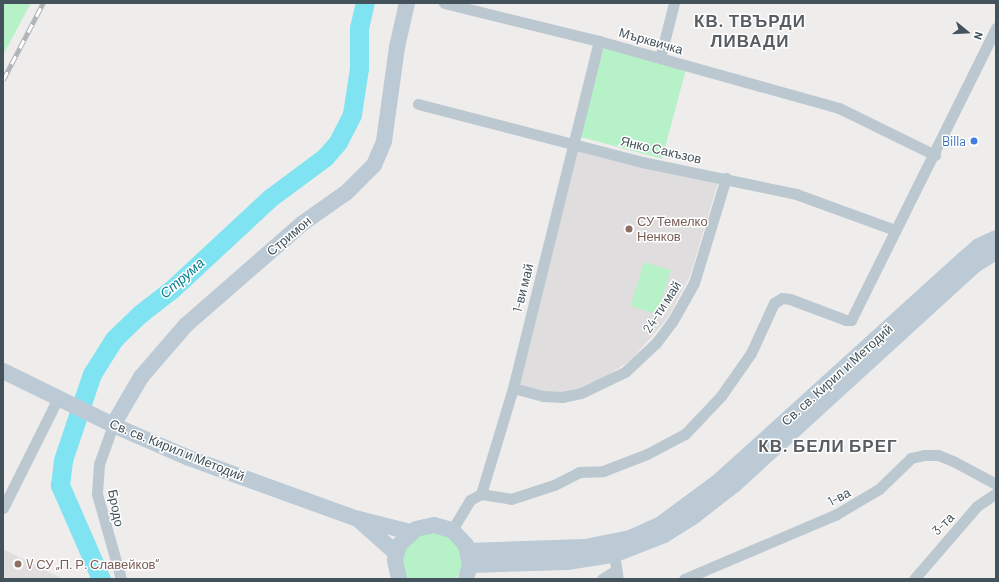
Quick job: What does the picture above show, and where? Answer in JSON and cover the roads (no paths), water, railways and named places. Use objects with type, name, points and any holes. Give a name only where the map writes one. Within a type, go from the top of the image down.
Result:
[{"type":"main road","name":"Стримон","points":[[108,423],[141,377],[186,325],[303,223],[347,192],[374,166],[384,141],[397,47],[407,3]]},
{"type":"main road","name":"Св. св. Кирил и Методий","points":[[615,562],[646,532],[661,524],[714,485],[889,328],[942,277],[979,246],[996,238]]},
{"type":"main road","name":"Св. св. Кирил и Методий","points":[[468,565],[545,550],[615,562],[664,535],[694,516],[734,485],[975,265],[996,252]]},
{"type":"main road","name":"Св. св. Кирил и Методий","points":[[3,371],[108,423],[189,458],[355,518],[410,532]]},
{"type":"main road","name":"Св. св. Кирил и Методий","points":[[355,518],[396,553]]},
{"type":"main road","points":[[399,579],[395,566],[396,553],[410,532],[421,527],[434,525],[452,530],[462,539],[468,565]]},
{"type":"street","name":"Мърквичка","points":[[444,3],[599,41],[839,108],[935,155]]},
{"type":"street","points":[[660,58],[674,3]]},
{"type":"street","points":[[452,530],[470,500],[481,494],[511,499],[554,485],[579,472],[603,471],[647,454],[685,434],[721,396],[751,353],[774,303],[782,298],[790,299],[846,320],[852,320],[895,230],[935,155],[996,28]]},
{"type":"street","name":"1-ви май","points":[[481,494],[513,388],[572,142],[599,41]]},
{"type":"street","name":"Янко Сакъзов","points":[[418,104],[572,142],[642,162],[726,178],[796,194],[895,230]]},
{"type":"street","name":"24-ти май","points":[[513,388],[543,396],[562,397],[581,393],[625,372],[656,343],[672,322],[694,283],[726,178]]},
{"type":"street","points":[[3,508],[64,401]]},
{"type":"street","name":"Стримон","points":[[106,441],[108,423]]},
{"type":"street","name":"Бродо","points":[[106,441],[99,464],[97,494],[121,579]]},
{"type":"street","name":"1-ва","points":[[684,579],[835,515],[878,489],[912,458],[924,454],[938,455],[996,484]]},
{"type":"street","name":"3-та","points":[[914,579],[977,506],[996,493]]},
{"type":"street","points":[[602,579],[615,562]]},
{"type":"waterway","name":"Струма","points":[[101,579],[60,485],[63,460],[92,374],[114,339],[140,314],[171,290],[270,198],[325,157],[338,142],[352,114],[359,68],[359,28],[365,3]]},
{"type":"railway","points":[[3,80],[43,3]]},
{"type":"place","name":"Billa","points":[[974,141]]},
{"type":"place","name":"СУ Темелко Ненков","points":[[629,229]]},
{"type":"place","name":"V СУ „П. Р. Славейков“","points":[[18,564]]},
{"type":"district","name":"КВ. ТВЪРДИ ЛИВАДИ","points":[[750,31]]},
{"type":"district","name":"КВ. БЕЛИ БРЕГ","points":[[828,446]]}]
